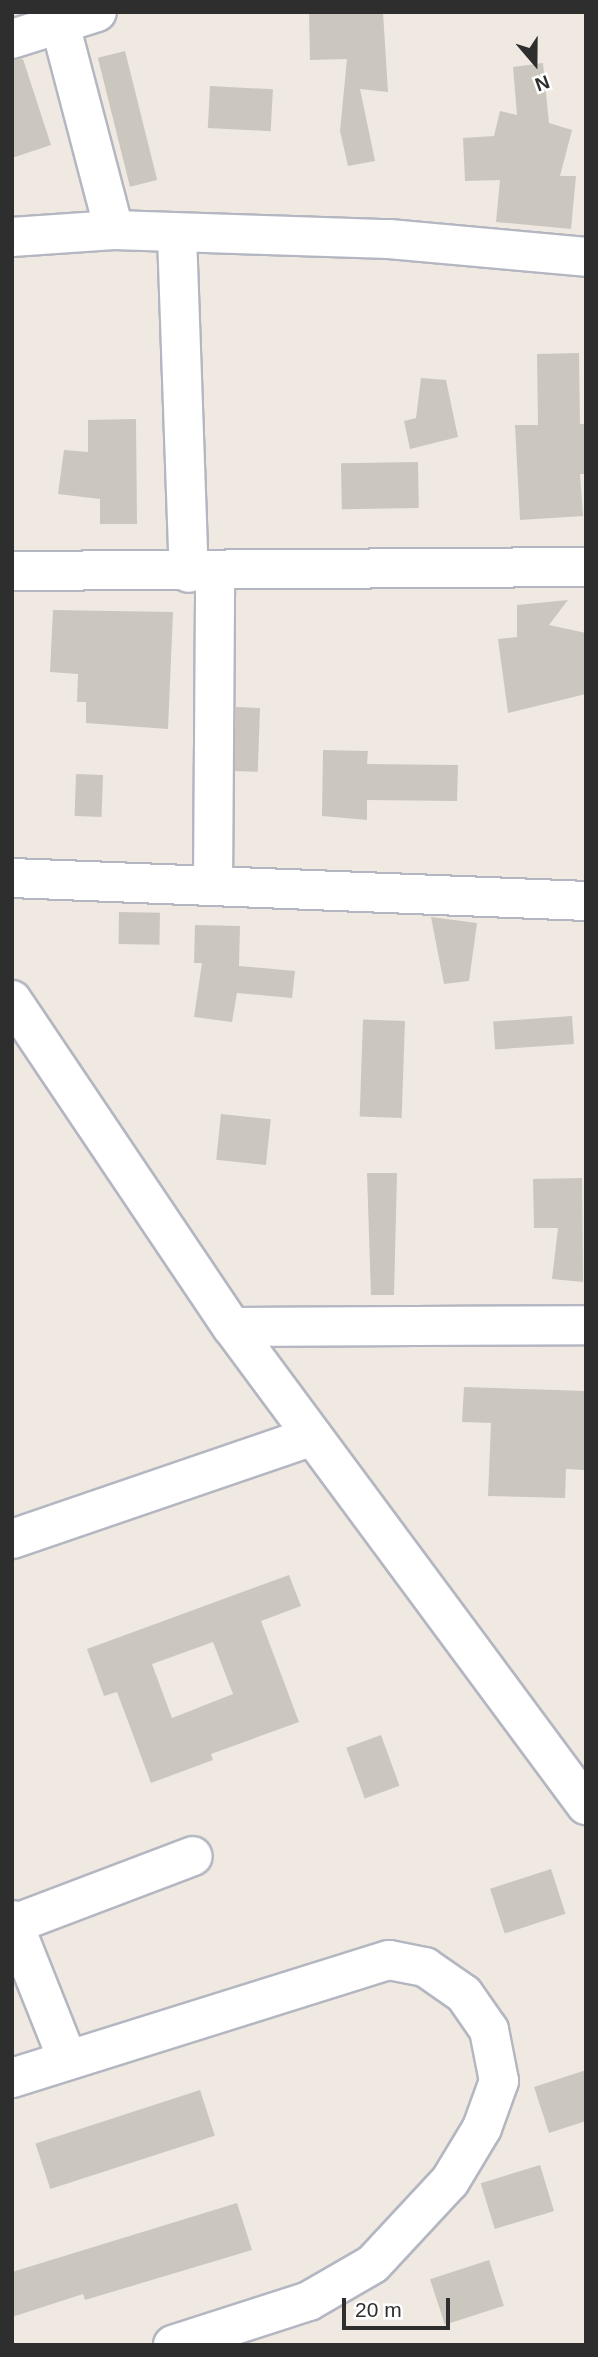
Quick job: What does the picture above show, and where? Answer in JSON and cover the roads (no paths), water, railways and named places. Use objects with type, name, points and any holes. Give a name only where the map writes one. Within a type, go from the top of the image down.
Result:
[{"type":"street","points":[[12,39],[96,12]]},
{"type":"street","points":[[60,24],[114,230]]},
{"type":"street","points":[[12,237],[114,230],[389,239],[586,257]]},
{"type":"street","points":[[177,234],[202,573],[213,886]]},
{"type":"street","points":[[12,571],[202,573],[586,567]]},
{"type":"street","points":[[12,878],[586,901]]},
{"type":"street","points":[[12,1000],[232,1327],[586,1805]]},
{"type":"street","points":[[232,1327],[586,1325]]},
{"type":"street","points":[[12,1539],[312,1436]]},
{"type":"street","points":[[66,2058],[13,1922],[193,1857]]},
{"type":"street","points":[[12,2078],[66,2058],[389,1960],[425,1967],[464,1994],[489,2030],[499,2081],[482,2128],[450,2181],[373,2264],[309,2301],[173,2345]]}]
